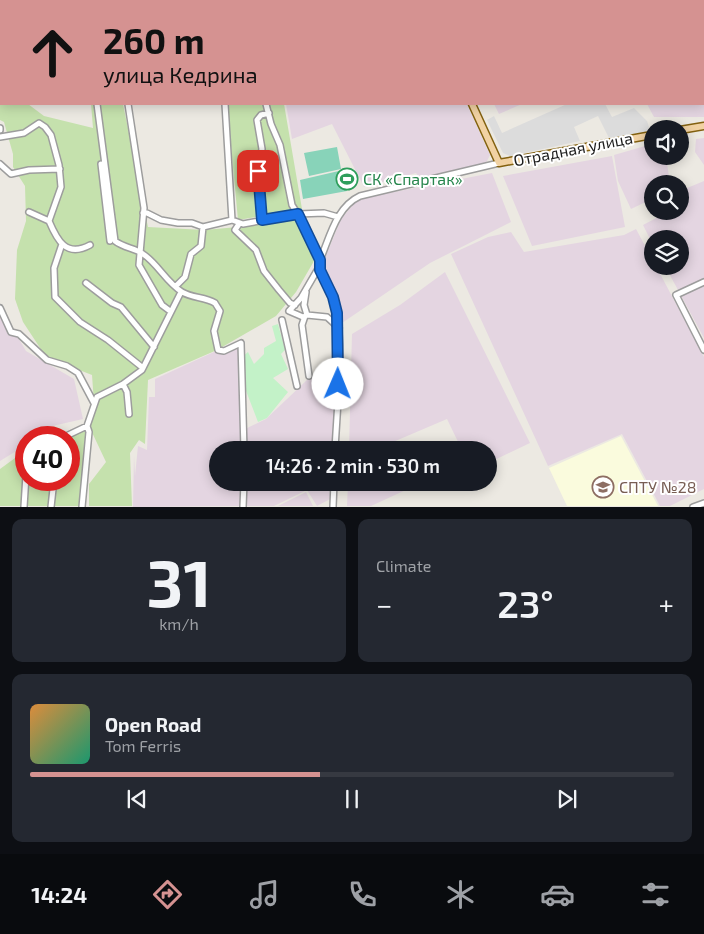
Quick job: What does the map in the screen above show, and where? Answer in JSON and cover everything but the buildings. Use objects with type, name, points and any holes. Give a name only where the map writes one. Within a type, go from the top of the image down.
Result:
[{"type":"main road","name":"Отрадная улица","points":[[472,105],[499,163],[644,136]]},
{"type":"main road","points":[[689,128],[704,126]]},
{"type":"street","points":[[96,105],[110,241]]},
{"type":"street","points":[[96,105],[115,241],[132,251],[141,252],[153,262],[166,280],[176,286],[181,292],[212,301],[218,306],[220,313],[214,331],[218,350],[224,351],[241,343],[244,441]]},
{"type":"street","points":[[128,105],[143,213],[140,269],[162,305],[170,311]]},
{"type":"street","points":[[225,105],[232,220]]},
{"type":"street","points":[[266,105],[280,145],[292,205],[320,260]]},
{"type":"street","points":[[262,220],[258,171],[262,149],[257,120],[261,115],[269,113]]},
{"type":"street","points":[[0,137],[24,133],[39,124],[45,127],[55,146],[60,169],[61,187],[49,221],[57,240],[62,244],[80,250],[90,245]]},
{"type":"street","points":[[337,313],[327,317],[305,316],[289,311],[295,305],[319,267],[320,260],[338,218],[348,204],[360,196],[499,163]]},
{"type":"street","points":[[0,164],[11,174],[29,170],[60,169]]},
{"type":"street","points":[[29,212],[49,221]]},
{"type":"street","points":[[143,213],[161,220],[178,223],[192,222],[203,227],[232,220],[240,224],[298,214],[324,213],[338,218]]},
{"type":"street","points":[[240,224],[235,230],[256,250],[264,270],[290,303],[295,305]]},
{"type":"street","points":[[176,286],[185,277],[191,254],[201,246],[203,227]]},
{"type":"street","points":[[62,244],[54,268],[55,297],[70,314],[143,368]]},
{"type":"street","points":[[319,267],[333,297],[339,328],[335,441]]},
{"type":"street","points":[[704,282],[676,294],[704,350]]},
{"type":"street","points":[[86,283],[112,303],[121,307],[154,347]]},
{"type":"street","points":[[307,286],[304,305],[308,376]]},
{"type":"street","points":[[82,506],[89,432],[87,426],[94,403],[97,398],[123,384],[143,368],[181,292]]},
{"type":"street","points":[[0,308],[12,332],[19,334],[48,360],[67,366],[78,373],[94,403]]},
{"type":"street","points":[[327,317],[339,328]]},
{"type":"street","points":[[282,320],[297,386]]},
{"type":"street","points":[[123,384],[128,392],[129,414]]},
{"type":"street","points":[[80,429],[87,426]]},
{"type":"street","points":[[24,506],[25,491]]},
{"type":"street","points":[[51,506],[53,491]]},
{"type":"street","points":[[243,506],[244,491]]},
{"type":"street","points":[[334,491],[334,506]]},
{"type":"street","points":[[693,506],[704,503]]},
{"type":"shaded area","points":[[286,105],[467,105],[490,155],[486,163],[420,179],[416,173],[364,187],[332,124],[292,139]]},
{"type":"shaded area","points":[[494,105],[520,105],[499,114]]},
{"type":"shaded area","points":[[565,105],[606,105],[612,117],[634,108],[646,120],[644,120],[644,132],[609,138],[598,116],[574,127],[580,141],[510,156],[503,153],[487,120],[494,116],[502,133]]},
{"type":"shaded area","points":[[648,105],[704,105],[704,117],[654,117]]},
{"type":"shaded area","points":[[704,138],[704,165],[695,152],[696,139]]},
{"type":"shaded area","points":[[644,146],[644,165],[667,165],[669,175],[644,175],[644,203],[631,209],[618,181],[614,155]]},
{"type":"shaded area","points":[[612,156],[625,227],[532,246],[503,176]]},
{"type":"shaded area","points":[[492,173],[511,222],[430,263],[342,323],[337,298],[321,268],[341,219],[358,199]]},
{"type":"shaded area","points":[[704,181],[704,338],[670,275],[689,275],[689,230],[646,230],[643,225],[653,220],[689,220],[689,187]]},
{"type":"shaded area","points":[[636,229],[644,244],[644,275],[661,275],[704,357],[704,489],[670,506],[660,506],[622,434],[548,466],[451,254],[488,237],[511,232],[524,252],[624,235]]},
{"type":"shaded area","points":[[445,272],[530,443],[497,459],[497,441],[458,441],[447,419],[395,441],[349,441],[352,334],[400,305]]},
{"type":"shaded area","points":[[0,307],[26,351],[74,379],[83,419],[52,426],[15,426],[15,452],[0,461]]},
{"type":"shaded area","points":[[240,340],[243,441],[209,441],[209,491],[243,491],[242,506],[133,507],[134,456],[135,476],[138,446],[147,450],[149,397],[155,397],[155,379]]},
{"type":"shaded area","points":[[336,378],[334,441],[245,441],[245,429],[266,419],[308,379]]},
{"type":"shaded area","name":"СПТУ №28","points":[[621,436],[658,506],[567,506],[549,468]]},
{"type":"shaded area","points":[[246,491],[305,491],[274,506],[247,506]]},
{"type":"shaded area","points":[[308,491],[332,491],[332,498],[317,506]]},
{"type":"shaded area","points":[[348,491],[404,491],[371,506],[347,506]]},
{"type":"shaded area","points":[[306,492],[313,506],[278,506]]},
{"type":"green space","points":[[0,105],[29,105],[44,116],[93,128],[91,105],[123,105],[148,227],[204,230],[238,227],[296,217],[314,261],[296,292],[276,316],[217,350],[148,380],[145,444],[139,440],[130,453],[132,506],[89,506],[89,484],[106,462],[89,426],[94,403],[92,375],[46,357],[23,322],[15,299],[17,250],[26,221],[25,186],[13,167],[13,154],[4,122],[0,120]]},
{"type":"green space","points":[[227,105],[284,105],[302,209],[238,220]]},
{"type":"green space","points":[[337,147],[341,169],[309,176],[304,153]]},
{"type":"green space","points":[[343,170],[347,191],[303,199],[300,180]]},
{"type":"green space","points":[[278,324],[285,350],[281,354],[288,369],[273,378],[288,392],[267,418],[258,422],[243,383],[242,357],[248,352],[254,364],[264,354],[264,348],[276,341],[272,326]]},
{"type":"green space","points":[[88,431],[85,506],[0,506],[0,469],[15,458],[15,491],[80,491],[80,432]]},
{"type":"place","name":"СК «Спартак»","points":[[347,179]]},
{"type":"place","name":"СПТУ №28","points":[[603,487]]},
{"type":"route","points":[[258,171],[262,220],[298,214],[306,227],[317,257],[320,260],[320,270],[333,297],[337,313],[339,328],[338,384]]}]
